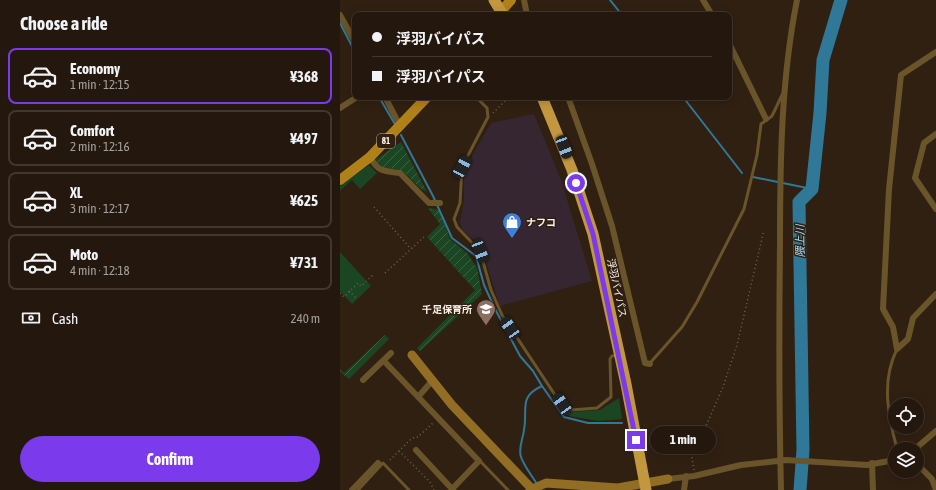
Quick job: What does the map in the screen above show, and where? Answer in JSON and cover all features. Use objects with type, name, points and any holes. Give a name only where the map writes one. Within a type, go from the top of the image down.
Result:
[{"type":"highway","points":[[494,0],[500,12]]},
{"type":"highway","name":"浮羽バイパス","points":[[543,100],[572,170],[593,234],[618,355],[626,384],[645,486]]},
{"type":"main road","points":[[502,12],[511,0]]},
{"type":"main road","name":"81","points":[[340,180],[370,157],[424,100]]},
{"type":"street","points":[[524,0],[526,12]]},
{"type":"street","points":[[703,0],[710,12]]},
{"type":"street","points":[[781,490],[783,461],[779,433],[780,228],[784,92],[787,61],[797,0]]},
{"type":"street","points":[[340,16],[352,37]]},
{"type":"street","points":[[732,49],[766,119]]},
{"type":"street","points":[[897,349],[893,326],[883,309],[889,189],[901,75],[936,52]]},
{"type":"street","points":[[340,108],[352,100]]},
{"type":"street","points":[[387,100],[400,126]]},
{"type":"street","points":[[569,100],[612,226],[645,363],[650,364]]},
{"type":"street","points":[[936,134],[924,143],[915,178],[936,209]]},
{"type":"street","points":[[370,157],[377,168],[386,172],[400,173],[429,203],[440,203]]},
{"type":"street","points":[[897,349],[908,339],[913,318],[936,294]]},
{"type":"street","points":[[363,380],[391,353]]},
{"type":"street","points":[[412,355],[452,405],[531,489],[546,483],[618,488],[645,486],[668,479],[694,476],[741,466],[783,461],[870,464],[888,461]]},
{"type":"street","points":[[384,361],[479,461],[452,489],[416,450]]},
{"type":"street","points":[[418,397],[432,381]]},
{"type":"street","points":[[924,442],[936,431]]},
{"type":"street","points":[[352,490],[378,463]]},
{"type":"street","points":[[870,464],[873,490]]},
{"type":"street","points":[[924,471],[932,479],[936,490]]},
{"type":"street","points":[[684,490],[686,476]]},
{"type":"lane","points":[[650,364],[682,327],[697,302],[744,209],[757,155],[761,124],[772,116],[780,97],[784,92]]},
{"type":"lane","points":[[479,100],[487,108],[488,117],[462,167],[460,203],[454,219],[457,227],[480,251],[491,290],[502,315],[562,404],[571,410],[597,408],[611,397],[610,360],[612,356],[618,355]]},
{"type":"lane","points":[[895,442],[889,416],[888,394],[891,362],[897,349]]},
{"type":"lane","points":[[479,461],[508,490]]},
{"type":"lane","points":[[358,490],[383,463],[409,490]]},
{"type":"path","points":[[488,117],[505,100]]},
{"type":"path","points":[[374,207],[411,249]]},
{"type":"path","points":[[694,476],[692,458],[724,387],[737,345],[764,230]]},
{"type":"path","points":[[386,274],[424,237]]},
{"type":"path","points":[[340,293],[344,297],[358,283],[361,286],[373,275]]},
{"type":"path","points":[[349,291],[357,299]]},
{"type":"path","points":[[390,460],[412,438],[418,438],[438,417]]},
{"type":"path","points":[[399,451],[430,482],[434,490]]},
{"type":"shaded area","points":[[534,114],[561,180],[592,281],[500,306],[481,247],[462,229],[460,222],[464,200],[464,175],[466,166],[491,123]]},
{"type":"green space","points":[[401,142],[427,192],[420,188],[403,172],[396,169],[383,167],[375,160]]},
{"type":"green space","points":[[369,165],[377,173],[360,189],[352,180],[340,191],[340,186]]},
{"type":"green space","points":[[428,208],[439,210],[450,239],[467,253],[477,268],[482,294],[420,351],[417,348],[475,290],[427,237],[440,224]]},
{"type":"green space","points":[[340,252],[371,286],[352,304],[340,291]]},
{"type":"green space","points":[[385,335],[389,339],[349,379],[340,372],[340,369],[344,373]]},
{"type":"green space","points":[[619,398],[622,419],[599,421],[569,416],[557,403],[572,412],[600,410]]},
{"type":"waterway","points":[[610,0],[620,12]]},
{"type":"waterway","name":"隈上川","points":[[800,490],[803,450],[799,202],[812,189],[820,113],[823,60],[841,0]]},
{"type":"waterway","points":[[340,23],[352,46]]},
{"type":"waterway","points":[[381,100],[396,126]]},
{"type":"waterway","points":[[685,100],[742,173]]},
{"type":"waterway","points":[[401,135],[433,196],[452,238],[476,256],[484,285],[495,309],[520,356],[533,371],[542,386],[534,390],[527,399],[525,423],[520,450],[524,464],[537,484]]},
{"type":"waterway","points":[[753,177],[812,189]]},
{"type":"waterway","points":[[542,386],[564,417],[588,423],[622,423]]},
{"type":"place","name":"ナフコ","points":[[512,239]]},
{"type":"place","name":"千足保育所","points":[[486,326]]},
{"type":"route","points":[[576,183],[593,234],[618,355],[626,384],[636,440]]}]
